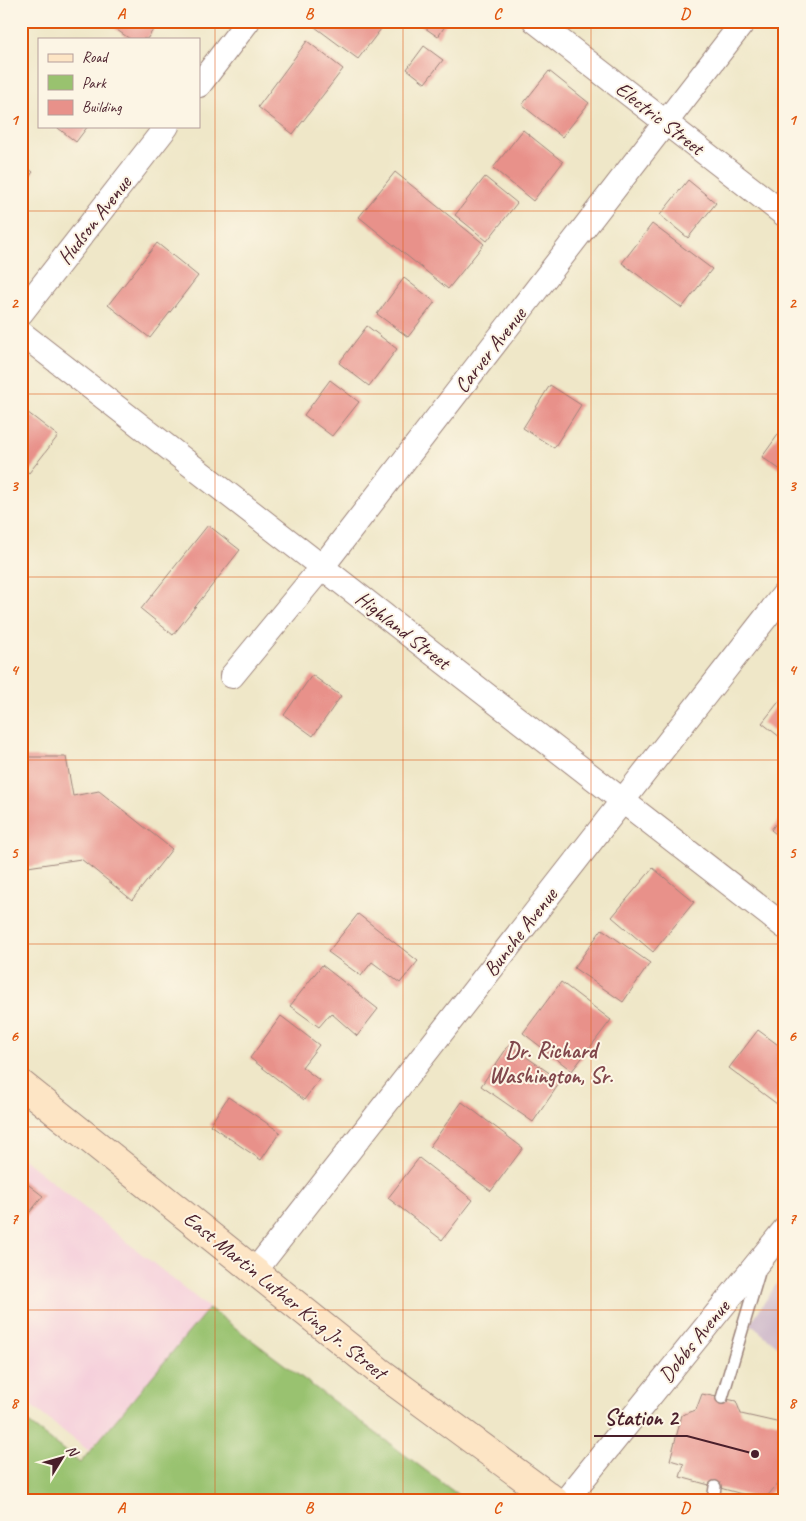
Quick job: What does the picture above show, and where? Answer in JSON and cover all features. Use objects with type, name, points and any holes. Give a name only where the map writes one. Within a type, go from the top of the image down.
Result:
[{"type":"main road","name":"East Martin Luther King Jr. Street","points":[[21,1084],[379,1371],[554,1500]]},
{"type":"street","points":[[200,84],[248,21]]},
{"type":"street","name":"Electric Street","points":[[534,21],[785,215]]},
{"type":"street","name":"Carver Avenue","points":[[232,676],[322,567],[744,21]]},
{"type":"street","name":"Hudson Avenue","points":[[21,313],[165,128]]},
{"type":"street","name":"Highland Street","points":[[21,333],[785,927]]},
{"type":"street","name":"Bunche Avenue","points":[[255,1271],[785,593]]},
{"type":"street","name":"Dobbs Avenue","points":[[566,1500],[785,1229]]},
{"type":"lane","points":[[722,1398],[765,1254]]},
{"type":"lane","points":[[713,1500],[715,1487]]},
{"type":"shaded area","points":[[21,1157],[209,1308],[89,1451],[21,1398]]},
{"type":"shaded area","points":[[785,1271],[785,1352],[750,1324]]},
{"type":"green space","points":[[209,1308],[461,1497],[459,1500],[21,1500],[21,1417],[80,1463]]},
{"type":"building","points":[[104,21],[159,21],[148,38],[129,38]]},
{"type":"building","points":[[320,21],[387,21],[358,59],[315,27]]},
{"type":"building","points":[[415,21],[448,21],[438,37]]},
{"type":"building","points":[[307,41],[343,69],[293,134],[258,107]]},
{"type":"building","points":[[424,46],[443,60],[425,83],[407,69]]},
{"type":"building","points":[[549,71],[589,103],[562,137],[522,105]]},
{"type":"building","points":[[58,128],[86,128],[76,142]]},
{"type":"building","points":[[523,130],[563,162],[533,201],[493,168]]},
{"type":"building","points":[[21,163],[33,172],[21,187]]},
{"type":"building","points":[[395,172],[484,244],[448,289],[359,217]]},
{"type":"building","points":[[485,177],[517,203],[487,241],[455,215]]},
{"type":"building","points":[[688,180],[716,203],[688,238],[660,215]]},
{"type":"building","points":[[652,224],[712,269],[682,308],[622,263]]},
{"type":"building","points":[[157,243],[198,276],[150,338],[108,305]]},
{"type":"building","points":[[404,278],[435,302],[408,337],[377,314]]},
{"type":"building","points":[[367,326],[397,349],[369,386],[339,363]]},
{"type":"building","points":[[330,380],[359,402],[332,436],[304,415]]},
{"type":"building","points":[[550,385],[581,405],[554,448],[523,428]]},
{"type":"building","points":[[27,412],[58,436],[29,473],[21,467],[21,420]]},
{"type":"building","points":[[785,425],[785,473],[762,457]]},
{"type":"building","points":[[208,525],[240,550],[173,635],[141,609]]},
{"type":"building","points":[[312,675],[341,696],[313,736],[284,715]]},
{"type":"building","points":[[785,694],[785,741],[762,723]]},
{"type":"building","points":[[21,757],[66,757],[73,796],[99,791],[172,849],[132,900],[81,859],[21,868]]},
{"type":"building","points":[[785,811],[785,841],[771,830]]},
{"type":"building","points":[[653,868],[694,902],[653,952],[612,917]]},
{"type":"building","points":[[358,914],[418,961],[400,983],[372,962],[361,976],[328,952]]},
{"type":"building","points":[[602,929],[650,963],[623,1002],[574,968]]},
{"type":"building","points":[[322,965],[378,1009],[357,1036],[331,1013],[319,1027],[290,1006]]},
{"type":"building","points":[[561,982],[611,1020],[572,1071],[523,1033]]},
{"type":"building","points":[[281,1016],[319,1045],[302,1067],[319,1080],[304,1100],[250,1058]]},
{"type":"building","points":[[758,1030],[785,1050],[785,1110],[729,1068]]},
{"type":"building","points":[[509,1045],[561,1081],[533,1122],[481,1086]]},
{"type":"building","points":[[228,1097],[280,1132],[261,1160],[210,1125]]},
{"type":"building","points":[[462,1102],[523,1148],[491,1191],[430,1146]]},
{"type":"building","points":[[419,1158],[473,1200],[442,1240],[388,1198]]},
{"type":"building","points":[[21,1179],[43,1196],[21,1223]]},
{"type":"building","points":[[702,1394],[736,1401],[741,1414],[785,1424],[785,1475],[764,1500],[680,1477],[684,1464],[670,1460],[682,1415],[696,1410]]},
{"type":"place","name":"Station 2","points":[[755,1454]]},
{"type":"district","name":"Dr. Richard Washington, Sr.","points":[[551,1062]]}]
